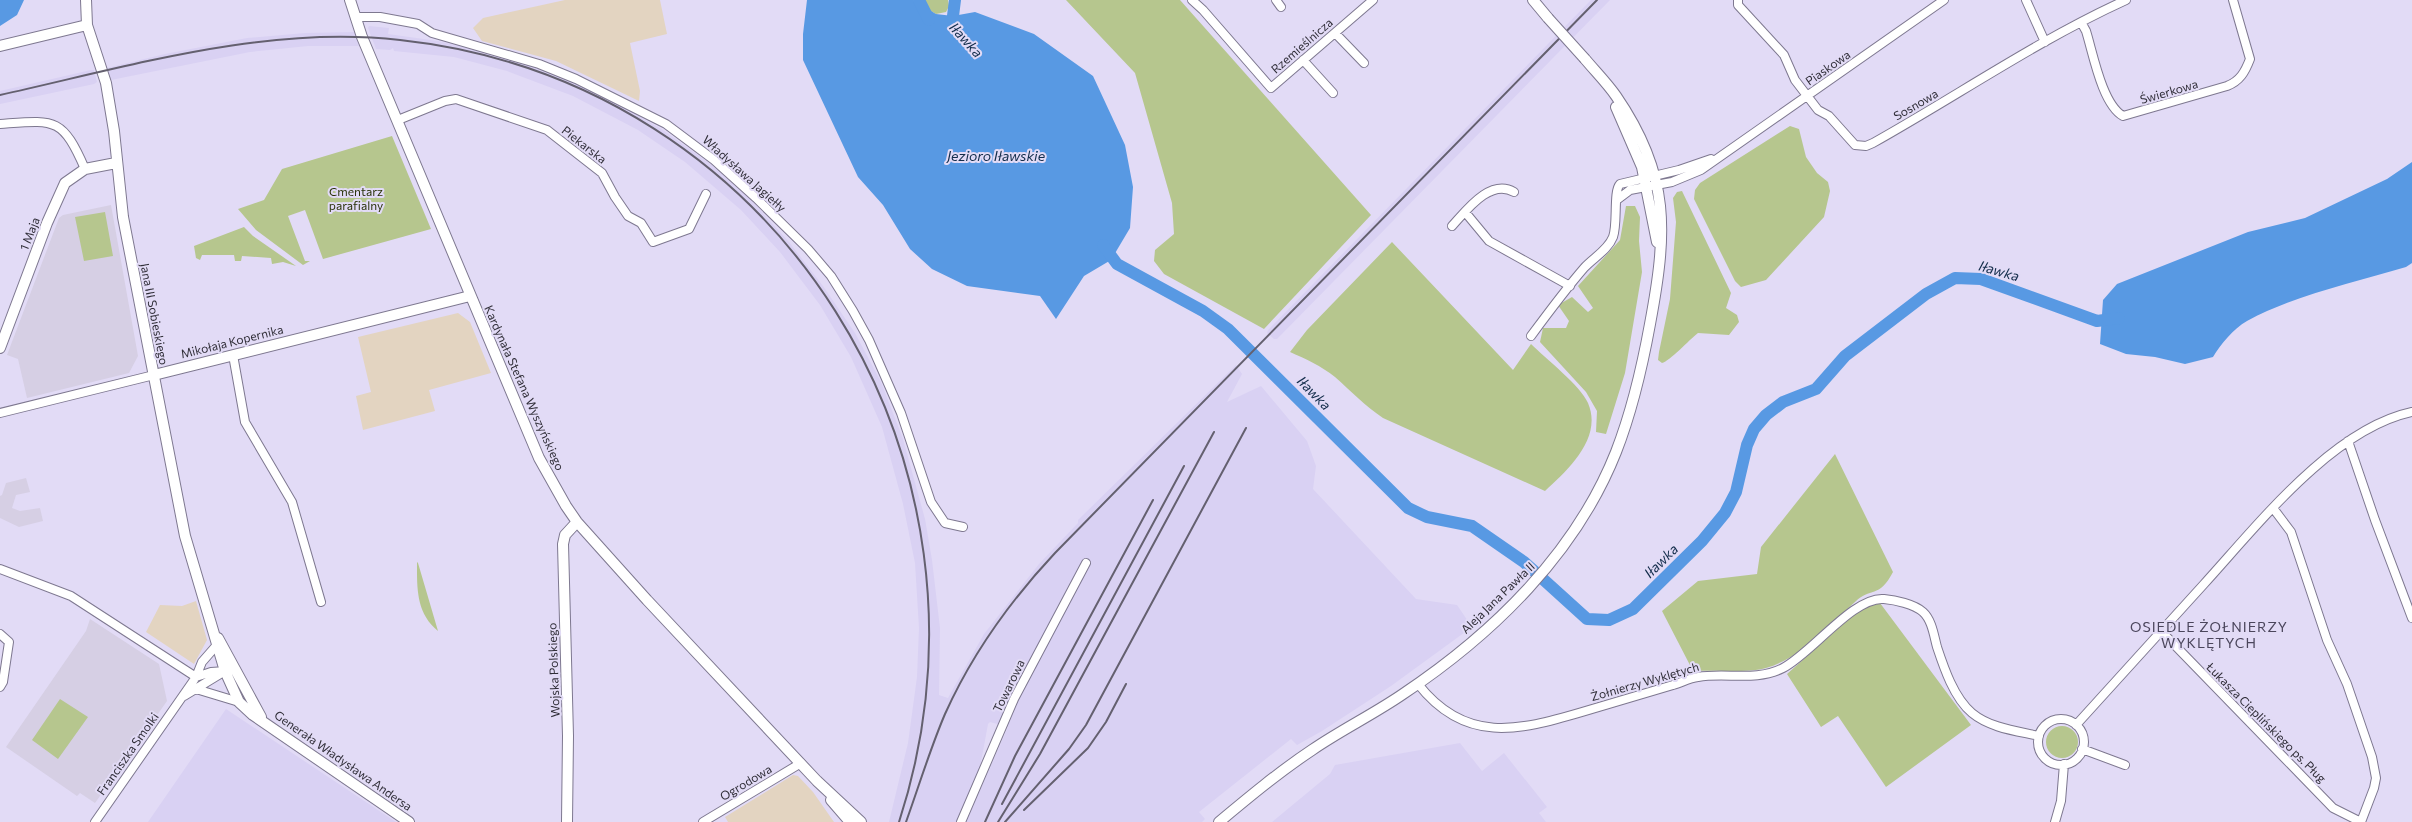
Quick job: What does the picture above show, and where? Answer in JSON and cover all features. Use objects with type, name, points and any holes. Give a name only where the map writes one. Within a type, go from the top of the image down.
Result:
[{"type":"street","name":"Jana III Sobieskiego","points":[[86,0],[87,25],[106,83],[114,131],[123,217],[185,536],[216,646],[229,670]]},
{"type":"street","name":"Kardynała Stefana Wyszyńskiego","points":[[350,0],[355,17],[470,296],[539,458],[577,522],[817,781],[861,822]]},
{"type":"street","name":"Rzemieślnicza","points":[[1192,0],[1203,10],[1269,88],[1373,0]]},
{"type":"street","points":[[1276,0],[1281,7]]},
{"type":"street","name":"Aleja Jana Pawła II","points":[[1219,822],[1297,760],[1418,684],[1480,635],[1515,602],[1562,548],[1590,504],[1616,453],[1637,388],[1656,292],[1663,227],[1651,181],[1647,150],[1629,116],[1600,77],[1533,0]]},
{"type":"street","name":"Sosnowa","points":[[1738,0],[1738,5],[1784,55],[1795,80],[1818,110],[1829,116],[1855,145],[1866,146],[2045,42],[2126,0]]},
{"type":"street","name":"Piaskowa","points":[[1570,286],[1613,237],[1618,199],[1617,191],[1620,184],[1651,181],[1701,170],[1944,0]]},
{"type":"street","points":[[2026,0],[2045,42]]},
{"type":"street","name":"Świerkowa","points":[[2081,22],[2086,31],[2107,97],[2116,112],[2123,116],[2227,86],[2235,83],[2242,76],[2250,59],[2233,0]]},
{"type":"street","name":"Władysława Jagiełły","points":[[355,17],[380,17],[418,24],[432,33],[539,64],[576,79],[666,124],[714,160],[808,248],[830,276],[869,340],[901,413],[930,502],[945,523],[963,527]]},
{"type":"street","points":[[0,46],[87,25]]},
{"type":"street","points":[[1335,33],[1364,63]]},
{"type":"street","points":[[1303,60],[1333,93]]},
{"type":"street","name":"Piekarska","points":[[398,120],[445,101],[456,99],[547,130],[602,173],[614,197],[628,216],[641,223],[653,242],[689,229],[706,194]]},
{"type":"street","points":[[0,124],[45,122],[59,126],[73,142],[85,169]]},
{"type":"street","name":"1 Maja","points":[[0,348],[58,198],[66,184],[74,175],[85,169],[116,163]]},
{"type":"street","points":[[1452,226],[1486,192],[1508,189],[1514,192]]},
{"type":"street","points":[[1465,212],[1489,241],[1570,286],[1530,336]]},
{"type":"street","name":"Mikołaja Kopernika","points":[[0,413],[470,296]]},
{"type":"street","points":[[233,355],[245,422],[292,502],[321,602]]},
{"type":"street","points":[[2076,725],[2273,508],[2314,469],[2348,441],[2393,418],[2412,412]]},
{"type":"street","points":[[2348,441],[2412,618]]},
{"type":"street","points":[[2273,508],[2290,532],[2327,640],[2347,684],[2364,732],[2374,771],[2374,788],[2361,822]]},
{"type":"street","name":"Wojska Polskiego","points":[[567,822],[568,736],[563,544],[565,535],[577,522]]},
{"type":"street","name":"Towarowa","points":[[961,822],[1014,699],[1086,563]]},
{"type":"street","points":[[0,569],[71,596],[196,677],[211,672],[229,670]]},
{"type":"street","name":"Żołnierzy Wyklętych","points":[[1418,684],[1432,700],[1446,711],[1475,724],[1504,729],[1533,726],[1695,677],[1746,676],[1774,672],[1819,642],[1852,609],[1881,598],[1905,604],[1923,612],[1929,621],[1939,653],[1956,694],[1973,714],[1995,725],[2039,736]]},
{"type":"street","name":"Jana III Sobieskiego","points":[[213,631],[222,643],[229,670]]},
{"type":"street","name":"Łukasza Cieplińskiego ps. Pług","points":[[2161,632],[2334,808],[2361,822]]},
{"type":"street","points":[[0,634],[9,642],[3,682],[0,687]]},
{"type":"street","name":"Franciszka Smolki","points":[[95,822],[196,677],[202,662],[216,646]]},
{"type":"street","name":"Franciszka Smolki","points":[[181,698],[229,670]]},
{"type":"street","name":"Generała Władysława Andersa","points":[[229,670],[239,702],[253,715],[263,720],[408,822]]},
{"type":"street","name":"Generała Władysława Andersa","points":[[229,670],[263,720]]},
{"type":"street","points":[[196,689],[239,702]]},
{"type":"street","points":[[2063,719],[2076,725],[2081,730],[2084,740],[2082,750],[2075,760],[2064,764],[2054,764],[2045,758],[2039,748],[2039,736],[2043,728],[2052,721],[2063,719]]},
{"type":"street","points":[[2082,750],[2125,765]]},
{"type":"street","name":"Ogrodowa","points":[[703,822],[800,763]]},
{"type":"street","points":[[2054,822],[2061,801],[2064,764]]},
{"type":"street","name":"Kardynała Stefana Wyszyńskiego","points":[[817,781],[850,822]]},
{"type":"shaded area","points":[[565,0],[660,0],[667,34],[630,43],[640,91],[639,101],[556,61],[482,41],[473,28],[483,18]]},
{"type":"shaded area","points":[[1591,0],[1610,0],[1277,339],[1274,339],[1267,333],[1268,330]]},
{"type":"shaded area","points":[[369,26],[389,28],[388,34],[438,41],[490,53],[543,70],[596,92],[663,130],[709,163],[751,200],[789,242],[823,286],[855,333],[881,382],[903,439],[925,519],[932,560],[940,628],[939,695],[948,698],[984,634],[1039,564],[1078,523],[1078,520],[1236,365],[1242,374],[1227,402],[1261,386],[1307,441],[1316,466],[1313,489],[1416,599],[1457,605],[1472,627],[1391,686],[1322,731],[1297,745],[1291,739],[1199,812],[1205,819],[1202,822],[966,822],[1008,727],[990,722],[988,724],[979,773],[957,822],[889,822],[908,743],[917,677],[919,628],[915,563],[903,504],[882,427],[851,357],[820,305],[780,252],[741,210],[685,162],[638,130],[573,96],[507,71],[454,57],[394,51],[393,48],[390,50],[376,49],[368,28]]},
{"type":"shaded area","points":[[354,32],[359,46],[308,46],[250,52],[111,80],[107,68],[165,54],[247,38],[305,33]]},
{"type":"shaded area","points":[[94,70],[97,82],[94,84],[0,104],[0,91]]},
{"type":"shaded area","points":[[111,205],[138,356],[129,373],[27,398],[18,359],[7,355],[59,218],[63,215]]},
{"type":"shaded area","points":[[458,313],[470,322],[491,373],[429,390],[435,411],[363,430],[356,396],[371,392],[358,337]]},
{"type":"shaded area","points":[[26,478],[30,492],[16,495],[12,508],[20,511],[40,508],[43,521],[19,527],[0,518],[0,496],[6,483]]},
{"type":"shaded area","points":[[196,601],[207,640],[194,664],[146,632],[160,605],[182,606]]},
{"type":"shaded area","points":[[90,619],[159,664],[167,701],[95,803],[80,793],[77,796],[6,747],[86,631]]},
{"type":"shaded area","points":[[226,709],[396,822],[148,822]]},
{"type":"shaded area","points":[[1460,743],[1482,771],[1504,753],[1547,807],[1539,813],[1546,822],[1272,822],[1330,774],[1335,765]]},
{"type":"shaded area","points":[[793,775],[798,776],[813,792],[834,822],[728,822],[725,817]]},
{"type":"green space","points":[[922,0],[948,0],[949,6],[946,12],[936,14],[924,7]]},
{"type":"green space","points":[[1066,0],[1180,0],[1371,215],[1264,329],[1164,274],[1154,261],[1155,250],[1174,234],[1172,203],[1135,73]]},
{"type":"green space","points":[[1790,126],[1799,129],[1806,157],[1817,173],[1828,182],[1830,191],[1824,217],[1766,280],[1741,287],[1735,281],[1694,199],[1695,190],[1700,183]]},
{"type":"green space","name":"Cmentarz parafialny","points":[[392,136],[431,229],[323,259],[305,210],[288,216],[305,261],[310,261],[303,265],[256,230],[238,209],[264,200],[282,169]]},
{"type":"green space","points":[[1682,191],[1731,293],[1726,308],[1737,315],[1739,322],[1729,335],[1698,333],[1662,363],[1658,360],[1670,299],[1676,222],[1673,198],[1677,192]]},
{"type":"green space","points":[[1626,206],[1635,206],[1640,217],[1639,241],[1642,272],[1625,373],[1606,434],[1596,432],[1597,411],[1586,392],[1540,342],[1543,328],[1566,328],[1569,321],[1558,305],[1572,297],[1588,312],[1593,308],[1578,286],[1620,240]]},
{"type":"green space","points":[[105,212],[113,256],[84,261],[75,217]]},
{"type":"green space","points":[[244,227],[253,236],[296,266],[283,262],[272,264],[271,258],[242,256],[241,261],[235,261],[234,255],[202,255],[200,260],[196,258],[194,246]]},
{"type":"green space","points":[[1392,242],[1513,370],[1531,344],[1571,381],[1584,396],[1591,416],[1591,429],[1587,441],[1573,463],[1545,491],[1383,418],[1330,373],[1290,352],[1307,330]]},
{"type":"green space","points":[[1835,454],[1893,572],[1888,580],[1879,589],[1860,598],[1803,649],[1779,663],[1760,670],[1693,671],[1662,611],[1698,581],[1757,574],[1761,547]]},
{"type":"green space","points":[[417,562],[438,631],[425,616],[419,600]]},
{"type":"green space","points":[[1880,603],[1971,725],[1886,787],[1838,716],[1821,727],[1787,674],[1861,608]]},
{"type":"green space","points":[[60,699],[88,717],[58,759],[32,740]]},
{"type":"green space","points":[[2062,726],[2068,727],[2073,731],[2077,736],[2077,748],[2073,753],[2068,757],[2062,758],[2056,757],[2051,753],[2047,748],[2046,742],[2047,736],[2051,731],[2056,727]]},
{"type":"water","points":[[0,0],[24,0],[17,15],[0,26]]},
{"type":"water","name":"Jezioro Iławskie","points":[[807,0],[913,0],[936,14],[953,16],[975,12],[1034,34],[1093,76],[1125,145],[1133,187],[1130,228],[1111,260],[1084,276],[1056,319],[1040,296],[967,286],[932,269],[910,249],[883,205],[858,177],[803,60],[803,34]]},
{"type":"water","points":[[2412,162],[2412,263],[2406,267],[2325,290],[2265,312],[2247,321],[2232,332],[2213,357],[2185,364],[2155,357],[2126,354],[2100,344],[2103,300],[2117,284],[2248,232],[2305,218],[2387,179]]},
{"type":"waterway","name":"Iławka","points":[[919,0],[929,20]]},
{"type":"waterway","name":"Iławka","points":[[955,0],[953,16],[961,30]]},
{"type":"waterway","name":"Iławka","points":[[1103,245],[1117,264],[1203,311],[1228,329],[1408,508],[1427,517],[1472,526],[1524,562],[1587,619],[1609,620],[1633,609],[1702,541],[1725,513],[1736,492],[1747,445],[1754,429],[1766,415],[1783,402],[1816,389],[1845,356],[1926,294],[1955,278],[1981,279],[2097,321],[2119,318]]},
{"type":"railway","points":[[906,822],[934,741],[967,670],[993,629],[1038,571],[1597,0]]},
{"type":"railway","points":[[0,95],[198,51],[248,43],[299,38],[349,37],[400,40],[535,71],[654,129],[755,211],[836,311],[892,427],[924,554],[927,687],[899,822]]},
{"type":"railway","points":[[1005,822],[1069,749],[1086,725],[1246,428]]},
{"type":"railway","points":[[998,822],[1040,754],[1214,432]]},
{"type":"railway","points":[[1002,804],[1184,466]]},
{"type":"railway","points":[[985,822],[1015,756],[1153,500]]},
{"type":"railway","points":[[1024,810],[1088,748],[1106,722],[1126,684]]},
{"type":"district","name":"OSIEDLE ŻOŁNIERZY WYKLĘTYCH","points":[[2209,636]]}]
